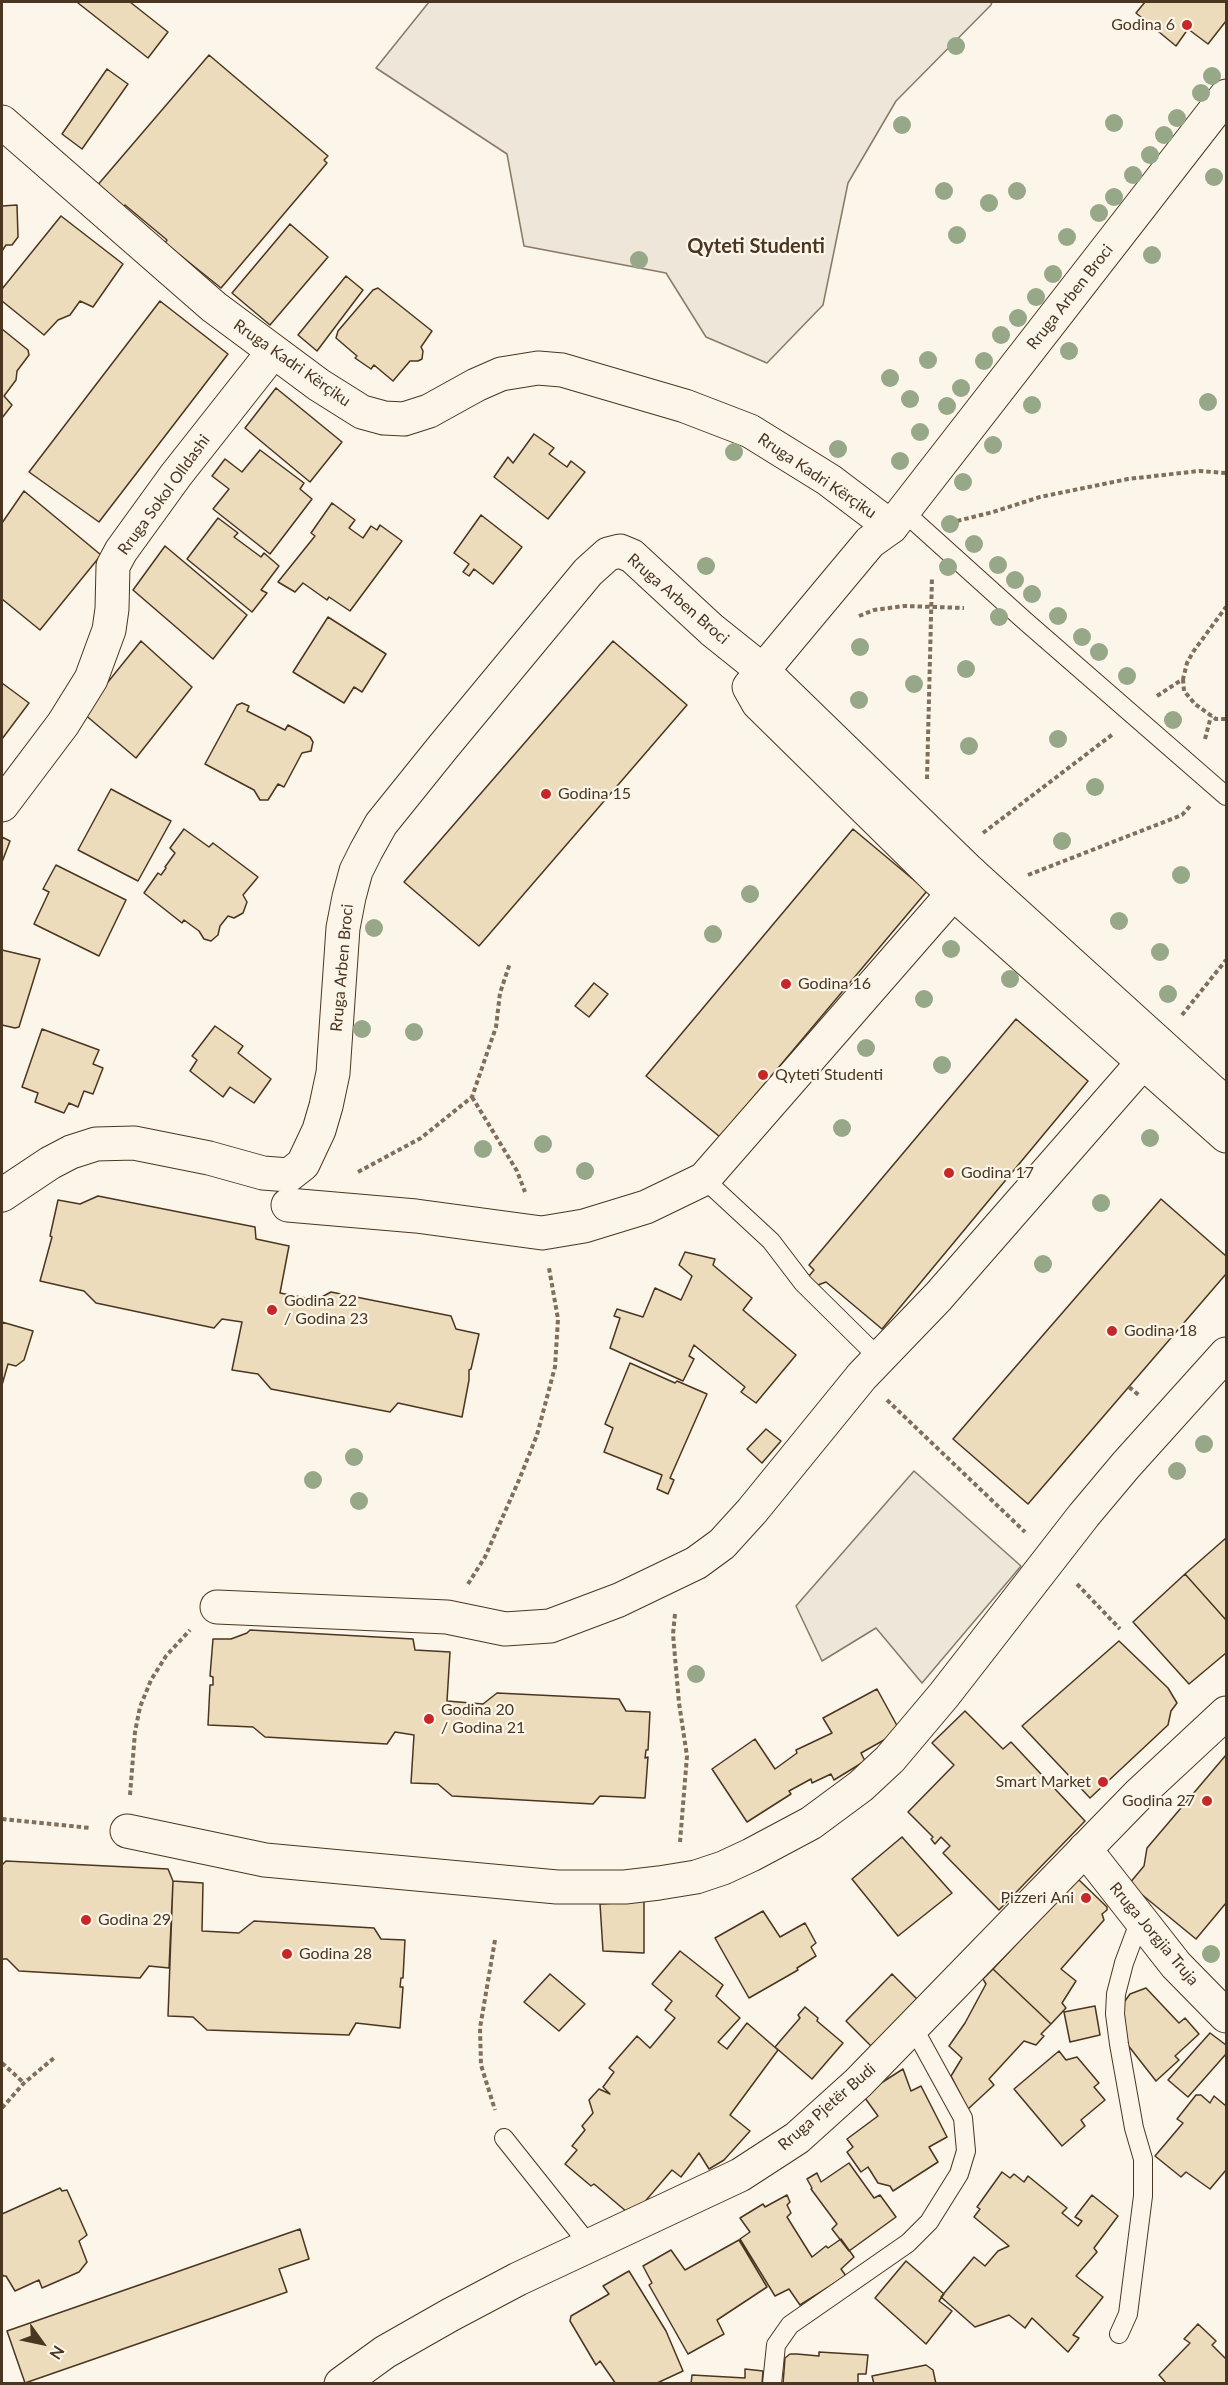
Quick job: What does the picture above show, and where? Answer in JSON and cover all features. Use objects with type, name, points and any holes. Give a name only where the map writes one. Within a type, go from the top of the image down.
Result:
[{"type":"street","name":"Rruga Arben Broci","points":[[766,685],[820,634],[888,548],[913,526],[1227,96]]},
{"type":"street","name":"Rruga Kadri Kërçiku","points":[[2,122],[197,294],[319,385],[362,412],[392,419],[404,419],[429,411],[501,374],[520,370],[538,368],[583,376],[720,418],[750,431],[829,480],[913,526]]},
{"type":"street","name":"Rruga Sokol Olldashi","points":[[2,805],[63,724],[92,679],[109,630],[113,597],[113,566],[121,551],[181,468],[273,352]]},
{"type":"street","name":"Rruga Arben Broci","points":[[766,685],[870,542],[913,526]]},
{"type":"street","name":"Rruga Arben Broci","points":[[2,1195],[50,1163],[71,1152],[96,1144],[134,1143],[209,1158],[263,1173],[289,1175],[303,1164],[319,1130],[333,1073],[343,928],[349,897],[366,851],[381,824],[443,747],[588,572],[608,554],[620,551],[632,556],[712,630],[766,685]]},
{"type":"street","points":[[766,685],[962,883],[1151,1053],[1227,1136]]},
{"type":"street","points":[[301,1206],[416,1216],[542,1233],[584,1226],[646,1207],[704,1179],[962,883]]},
{"type":"street","points":[[1151,1053],[1227,1104]]},
{"type":"street","points":[[217,1606],[447,1617],[505,1629],[550,1626],[619,1600],[696,1563],[722,1544],[879,1358],[938,1297],[1151,1053]]},
{"type":"street","points":[[128,1831],[265,1860],[456,1879],[594,1887],[625,1887],[678,1881],[709,1873],[752,1855],[811,1823],[861,1786],[890,1759],[917,1729],[1126,1465],[1227,1354]]},
{"type":"street","name":"Rruga Pjetër Budi","points":[[341,2384],[385,2352],[450,2315],[518,2279],[740,2175],[797,2138],[858,2083],[1187,1747],[1227,1713]]},
{"type":"street","name":"Rruga Jorgjia Truja","points":[[1085,1849],[1176,1965],[1227,2016]]},
{"type":"lane","points":[[913,526],[1227,796]]},
{"type":"lane","points":[[704,1179],[771,1241],[803,1283],[879,1358]]},
{"type":"lane","points":[[1119,2334],[1128,2314],[1143,2196],[1143,2159],[1134,2128],[1119,2044],[1115,2014],[1116,1994],[1124,1963],[1140,1920]]},
{"type":"lane","points":[[772,2384],[776,2345],[790,2325],[908,2244],[929,2222],[959,2174],[966,2151],[963,2118],[913,2027]]},
{"type":"lane","points":[[504,2138],[590,2246]]},
{"type":"path","points":[[927,780],[931,606],[913,526],[993,512],[1040,497],[1128,479],[1199,471],[1227,473]]},
{"type":"path","points":[[820,634],[874,610],[904,606],[966,608]]},
{"type":"path","points":[[1227,606],[1193,652],[1182,679],[1184,691],[1195,704],[1216,719],[1227,719]]},
{"type":"path","points":[[979,836],[1182,679]]},
{"type":"path","points":[[1020,878],[1182,815],[1211,782]]},
{"type":"path","points":[[1151,1053],[1227,960]]},
{"type":"path","points":[[301,1206],[364,1167],[421,1138],[472,1097],[496,1027],[500,993],[510,963]]},
{"type":"path","points":[[447,1617],[485,1557],[537,1435],[555,1367],[558,1319],[542,1233],[517,1172],[472,1097]]},
{"type":"path","points":[[890,1403],[1051,1557]]},
{"type":"path","points":[[678,1881],[681,1814],[687,1756],[673,1634],[680,1572]]},
{"type":"path","points":[[1080,1587],[1120,1629]]},
{"type":"path","points":[[2,1819],[128,1831],[135,1731],[140,1707],[151,1680],[166,1656],[217,1606]]},
{"type":"path","points":[[495,1940],[480,2028],[481,2065],[504,2138]]},
{"type":"path","points":[[2,2108],[24,2083],[54,2058]]},
{"type":"path","points":[[2,2063],[24,2083]]},
{"type":"shaded area","points":[[429,2],[992,2],[896,101],[848,183],[823,305],[767,363],[706,337],[666,273],[524,246],[507,154],[376,68]]},
{"type":"shaded area","points":[[914,1471],[1021,1566],[922,1683],[876,1628],[822,1661],[796,1606]]},
{"type":"building","points":[[79,2],[130,2],[168,32],[148,58]]},
{"type":"building","name":"Godina 6","points":[[1145,2],[1226,2],[1226,21],[1208,44],[1188,29],[1176,46],[1136,13]]},
{"type":"building","points":[[209,55],[328,156],[324,160],[327,163],[221,288],[165,243],[167,240],[125,205],[121,210],[96,187]]},
{"type":"building","points":[[107,69],[128,84],[82,149],[62,134]]},
{"type":"building","points":[[17,205],[18,237],[12,245],[6,245],[2,251],[2,206]]},
{"type":"building","points":[[61,216],[123,264],[93,307],[80,301],[70,315],[58,320],[44,335],[2,301],[2,289]]},
{"type":"building","points":[[290,224],[328,257],[270,325],[232,293]]},
{"type":"building","points":[[346,276],[363,290],[317,351],[298,335]]},
{"type":"building","points":[[378,288],[432,331],[421,347],[422,359],[410,361],[393,381],[374,365],[371,369],[355,358],[357,356],[336,338],[338,331],[373,290]]},
{"type":"building","points":[[160,301],[228,354],[99,522],[29,472]]},
{"type":"building","points":[[2,329],[28,350],[29,355],[17,371],[16,380],[4,396],[12,405],[2,418]]},
{"type":"building","points":[[276,388],[342,442],[310,482],[245,428]]},
{"type":"building","points":[[534,434],[554,448],[549,454],[567,467],[571,461],[585,472],[548,519],[494,477],[508,457],[513,463]]},
{"type":"building","points":[[260,450],[304,483],[300,489],[312,499],[270,554],[213,509],[229,489],[212,476],[225,459],[242,472]]},
{"type":"building","points":[[24,491],[101,555],[40,630],[2,599],[2,523]]},
{"type":"building","points":[[332,503],[355,520],[349,528],[363,538],[371,526],[377,530],[380,525],[402,541],[350,611],[329,597],[327,600],[303,583],[295,592],[278,582],[315,536],[311,533]]},
{"type":"building","points":[[481,515],[522,547],[493,584],[474,569],[469,576],[463,572],[469,564],[454,553]]},
{"type":"building","points":[[218,518],[238,533],[234,537],[261,557],[264,553],[279,566],[261,590],[267,593],[252,612],[187,559]]},
{"type":"building","points":[[165,546],[247,615],[213,659],[133,590]]},
{"type":"building","points":[[328,617],[386,654],[362,692],[354,687],[344,703],[293,672]]},
{"type":"building","points":[[141,641],[192,687],[136,758],[83,713]]},
{"type":"building","name":"Godina 15","points":[[613,641],[687,705],[479,946],[404,882]]},
{"type":"building","points":[[2,683],[29,703],[2,739]]},
{"type":"building","points":[[242,703],[249,706],[247,711],[285,730],[288,725],[310,737],[313,742],[311,751],[302,753],[284,787],[278,784],[268,800],[260,800],[254,790],[205,764],[237,705]]},
{"type":"building","points":[[111,789],[171,821],[138,881],[78,850]]},
{"type":"building","points":[[184,829],[209,847],[213,843],[258,877],[243,895],[247,902],[243,913],[234,918],[228,916],[220,926],[218,935],[211,941],[204,939],[199,931],[184,920],[182,923],[144,893],[158,873],[161,875],[166,868],[175,853],[170,848]]},
{"type":"building","name":"Godina 16","points":[[853,829],[927,891],[720,1137],[646,1076]]},
{"type":"building","points":[[2,837],[10,841],[2,862]]},
{"type":"building","points":[[56,865],[126,900],[99,956],[34,924],[49,892],[43,889]]},
{"type":"building","points":[[2,950],[40,959],[19,1027],[15,1028],[2,1025]]},
{"type":"building","points":[[594,983],[608,994],[589,1017],[575,1006]]},
{"type":"building","name":"Godina 17","points":[[1016,1019],[1088,1081],[882,1329],[826,1282],[818,1285],[808,1277],[814,1270],[809,1265]]},
{"type":"building","points":[[215,1026],[243,1046],[238,1053],[271,1079],[254,1103],[230,1087],[223,1097],[190,1071],[197,1060],[192,1056]]},
{"type":"building","points":[[42,1029],[99,1050],[93,1064],[103,1068],[93,1094],[84,1091],[78,1107],[69,1103],[64,1113],[35,1102],[38,1093],[22,1087]]},
{"type":"building","name":"Godina 22 / Godina 23","points":[[98,1196],[255,1227],[256,1239],[289,1246],[280,1293],[316,1300],[331,1292],[451,1316],[456,1329],[479,1334],[469,1370],[462,1417],[398,1403],[390,1412],[271,1389],[258,1374],[232,1370],[242,1322],[222,1319],[214,1328],[96,1303],[84,1291],[40,1281],[52,1237],[50,1236],[58,1200],[80,1204]]},
{"type":"building","name":"Godina 18","points":[[1161,1199],[1226,1256],[1226,1274],[1028,1504],[953,1439]]},
{"type":"building","points":[[685,1252],[715,1259],[713,1265],[752,1298],[743,1310],[796,1355],[756,1403],[741,1392],[745,1387],[694,1345],[689,1356],[694,1359],[683,1381],[610,1348],[620,1318],[614,1316],[617,1309],[643,1317],[655,1288],[681,1300],[692,1276],[679,1265]]},
{"type":"building","points":[[2,1322],[33,1331],[24,1360],[16,1366],[8,1364],[2,1385]]},
{"type":"building","points":[[630,1363],[707,1394],[670,1478],[674,1480],[668,1494],[657,1489],[662,1475],[604,1452],[613,1428],[605,1424]]},
{"type":"building","points":[[766,1429],[781,1441],[762,1463],[747,1449]]},
{"type":"building","points":[[1226,1538],[1226,1620],[1185,1574]]},
{"type":"building","points":[[1185,1574],[1226,1620],[1226,1653],[1189,1684],[1133,1622]]},
{"type":"building","name":"Godina 20 / Godina 21","points":[[250,1630],[413,1639],[415,1650],[450,1652],[447,1701],[483,1704],[497,1693],[619,1699],[626,1711],[650,1712],[648,1750],[646,1750],[645,1758],[648,1757],[645,1798],[600,1796],[593,1804],[452,1796],[438,1784],[411,1783],[414,1735],[395,1732],[387,1744],[265,1737],[253,1727],[208,1725],[210,1685],[213,1685],[213,1677],[210,1676],[213,1639],[231,1639]]},
{"type":"building","points":[[1119,1641],[1168,1688],[1177,1703],[1171,1711],[1168,1725],[1090,1798],[1022,1726]]},
{"type":"building","points":[[877,1689],[900,1731],[861,1753],[865,1761],[834,1780],[831,1774],[812,1783],[811,1779],[789,1791],[791,1794],[747,1822],[712,1769],[755,1739],[775,1769],[797,1753],[796,1750],[832,1733],[823,1718]]},
{"type":"building","points":[[965,1711],[1003,1749],[1011,1742],[1085,1821],[999,1910],[943,1853],[950,1846],[941,1837],[935,1844],[931,1839],[933,1837],[908,1812],[954,1765],[932,1743]]},
{"type":"building","name":"Godina 27","points":[[1226,1755],[1226,1903],[1196,1939],[1129,1884],[1144,1866],[1147,1848]]},
{"type":"building","points":[[902,1837],[952,1893],[898,1936],[852,1879]]},
{"type":"building","name":"Godina 29","points":[[6,1861],[168,1869],[173,1881],[169,1968],[149,1966],[140,1978],[19,1971],[7,1959],[2,1959],[2,1865]]},
{"type":"building","points":[[1079,1880],[1107,1907],[1107,1910],[1102,1914],[1104,1920],[1061,1969],[1076,1981],[1062,2003],[1066,2008],[1051,2024],[993,1969]]},
{"type":"building","name":"Godina 28","points":[[173,1881],[203,1883],[202,1931],[239,1933],[254,1921],[374,1928],[381,1939],[405,1940],[403,1978],[401,1978],[400,1987],[403,1987],[400,2028],[356,2023],[349,2035],[207,2030],[193,2017],[168,2016]]},
{"type":"building","points":[[644,1901],[644,1953],[603,1951],[600,1904]]},
{"type":"building","points":[[763,1911],[780,1937],[805,1923],[816,1943],[811,1947],[816,1956],[797,1968],[798,1970],[749,1998],[715,1938]]},
{"type":"building","points":[[680,1951],[723,1985],[716,1996],[740,2018],[718,2042],[727,2049],[747,2023],[778,2050],[730,2115],[750,2131],[724,2160],[709,2169],[699,2153],[681,2177],[672,2170],[642,2205],[627,2212],[594,2184],[591,2186],[565,2164],[577,2150],[572,2146],[585,2130],[582,2126],[593,2113],[589,2100],[599,2089],[610,2094],[603,2087],[614,2072],[609,2068],[637,2036],[650,2048],[675,2018],[665,2010],[672,2001],[652,1984]]},
{"type":"building","points":[[993,1969],[1051,2024],[1041,2034],[1044,2036],[1036,2045],[1024,2041],[989,2079],[994,2085],[968,2109],[951,2076],[962,2058],[949,2046],[965,2023],[986,1984],[983,1979]]},
{"type":"building","points":[[550,1974],[585,2004],[559,2031],[524,2002]]},
{"type":"building","points":[[892,1974],[918,2000],[871,2046],[846,2021]]},
{"type":"building","points":[[1146,1988],[1179,2023],[1185,2018],[1199,2034],[1175,2056],[1179,2060],[1156,2081],[1127,2044],[1122,2005],[1130,1994]]},
{"type":"building","points":[[1095,2006],[1100,2035],[1070,2042],[1064,2012]]},
{"type":"building","points":[[805,2007],[818,2018],[817,2021],[843,2043],[812,2079],[775,2047],[800,2018],[798,2015]]},
{"type":"building","points":[[1210,2033],[1226,2045],[1226,2054],[1188,2097],[1168,2080]]},
{"type":"building","points":[[1059,2051],[1066,2060],[1077,2057],[1099,2083],[1094,2087],[1105,2100],[1081,2120],[1085,2126],[1062,2146],[1014,2089]]},
{"type":"building","points":[[903,2069],[911,2091],[921,2086],[947,2137],[929,2147],[938,2162],[893,2191],[890,2186],[878,2183],[868,2167],[861,2172],[847,2152],[853,2147],[847,2139],[878,2116],[865,2098],[878,2085]]},
{"type":"building","points":[[1196,2095],[1201,2095],[1210,2103],[1214,2096],[1226,2106],[1226,2170],[1210,2189],[1186,2172],[1181,2177],[1155,2156],[1183,2123],[1177,2119]]},
{"type":"building","points":[[849,2163],[874,2198],[880,2195],[896,2217],[849,2251],[832,2229],[837,2224],[811,2189],[807,2179],[817,2173],[821,2182]]},
{"type":"building","points":[[1002,2172],[1010,2178],[1014,2174],[1024,2182],[1028,2176],[1067,2208],[1062,2213],[1078,2226],[1082,2221],[1075,2217],[1092,2195],[1118,2216],[1094,2248],[1097,2252],[1076,2276],[1103,2297],[1073,2335],[1079,2338],[1068,2352],[1032,2318],[1025,2328],[1009,2315],[975,2327],[941,2297],[974,2257],[985,2266],[998,2251],[1009,2246],[974,2217],[980,2209],[977,2207]]},
{"type":"building","points":[[60,2188],[62,2191],[67,2190],[87,2235],[79,2241],[87,2262],[79,2272],[42,2288],[39,2280],[15,2291],[2,2273],[2,2214]]},
{"type":"building","points":[[787,2195],[790,2202],[787,2205],[791,2213],[787,2217],[812,2257],[826,2246],[828,2248],[841,2239],[854,2257],[841,2269],[846,2276],[800,2305],[789,2289],[775,2296],[740,2239],[750,2232],[740,2218],[763,2204],[765,2207]]},
{"type":"building","points":[[300,2229],[309,2259],[279,2269],[287,2292],[25,2383],[7,2331]]},
{"type":"building","points":[[739,2240],[767,2287],[717,2320],[724,2334],[688,2354],[649,2285],[652,2283],[643,2266],[671,2250],[685,2270]]},
{"type":"building","points":[[906,2261],[944,2294],[939,2301],[952,2311],[926,2344],[875,2298]]},
{"type":"building","points":[[629,2271],[666,2331],[683,2371],[655,2384],[616,2384],[600,2361],[596,2365],[570,2321],[571,2316],[609,2294],[603,2286]]},
{"type":"building","points":[[1198,2324],[1216,2341],[1212,2345],[1226,2359],[1226,2384],[1167,2384],[1159,2375],[1190,2343],[1184,2339]]},
{"type":"building","points":[[819,2352],[868,2355],[866,2374],[858,2374],[858,2384],[783,2384],[785,2358],[790,2354],[819,2356]]},
{"type":"building","points":[[926,2365],[933,2370],[936,2384],[874,2384],[872,2376]]},
{"type":"building","points":[[745,2369],[763,2371],[762,2384],[691,2384],[692,2375],[745,2378]]},
{"type":"place","name":"Godina 6","points":[[1187,25]]},
{"type":"place","name":"Godina 15","points":[[546,794]]},
{"type":"place","name":"Godina 16","points":[[786,984]]},
{"type":"place","name":"Qyteti Studenti","points":[[763,1075]]},
{"type":"place","name":"Godina 17","points":[[949,1173]]},
{"type":"place","name":"Godina 22 / Godina 23","points":[[272,1310]]},
{"type":"place","name":"Godina 18","points":[[1112,1331]]},
{"type":"place","name":"Godina 20 / Godina 21","points":[[429,1719]]},
{"type":"place","name":"Smart Market","points":[[1103,1782]]},
{"type":"place","name":"Godina 27","points":[[1207,1801]]},
{"type":"place","name":"Pizzeri Ani","points":[[1086,1898]]},
{"type":"place","name":"Godina 29","points":[[86,1920]]},
{"type":"place","name":"Godina 28","points":[[287,1954]]},
{"type":"district","name":"Qyteti Studenti","points":[[756,247]]}]
